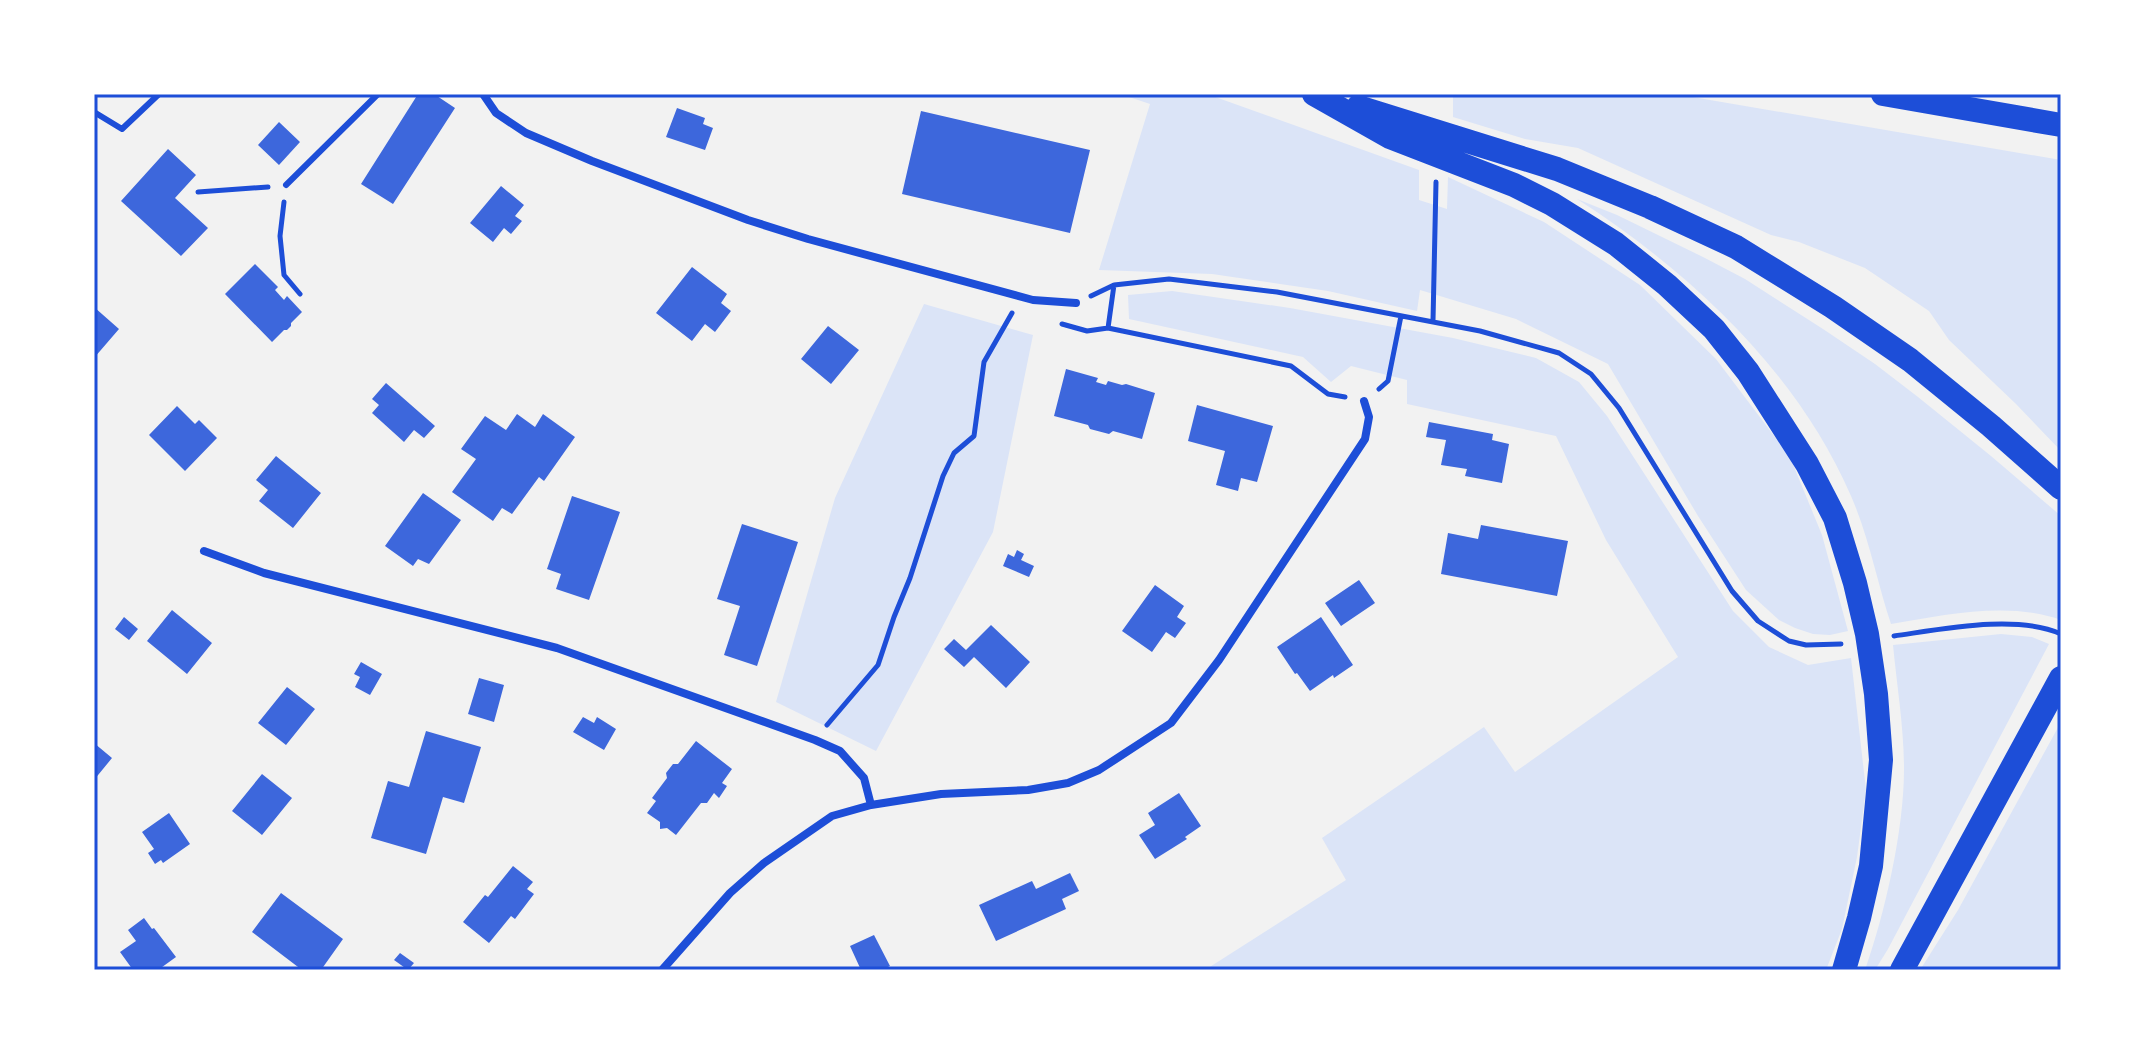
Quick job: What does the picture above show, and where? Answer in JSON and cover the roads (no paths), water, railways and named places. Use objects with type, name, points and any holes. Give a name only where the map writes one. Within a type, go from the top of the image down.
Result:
[{"type":"highway","points":[[1316,94],[1557,169],[1736,247],[1833,307],[1910,360],[2061,488]]},
{"type":"highway","points":[[1316,94],[1390,137],[1514,185],[1552,204],[1616,244],[1667,285],[1714,329],[1778,415],[1835,518],[1867,634],[1876,694],[1881,760],[1873,853],[1844,970]]},
{"type":"highway","points":[[1883,94],[2061,125]]},
{"type":"highway","points":[[1902,970],[2061,678]]},
{"type":"street","points":[[483,94],[496,113],[526,133],[748,220],[1033,300],[1076,303]]},
{"type":"street","points":[[662,970],[730,893],[764,863],[832,816],[871,805],[941,794],[1028,790],[1068,783],[1099,770],[1171,723],[1219,660],[1365,439],[1369,417],[1364,401]]},
{"type":"street","points":[[204,551],[264,573],[557,648],[815,740],[840,751],[864,778],[871,805]]},
{"type":"lane","points":[[94,112],[122,129],[159,94]]},
{"type":"lane","points":[[286,185],[378,94]]}]
